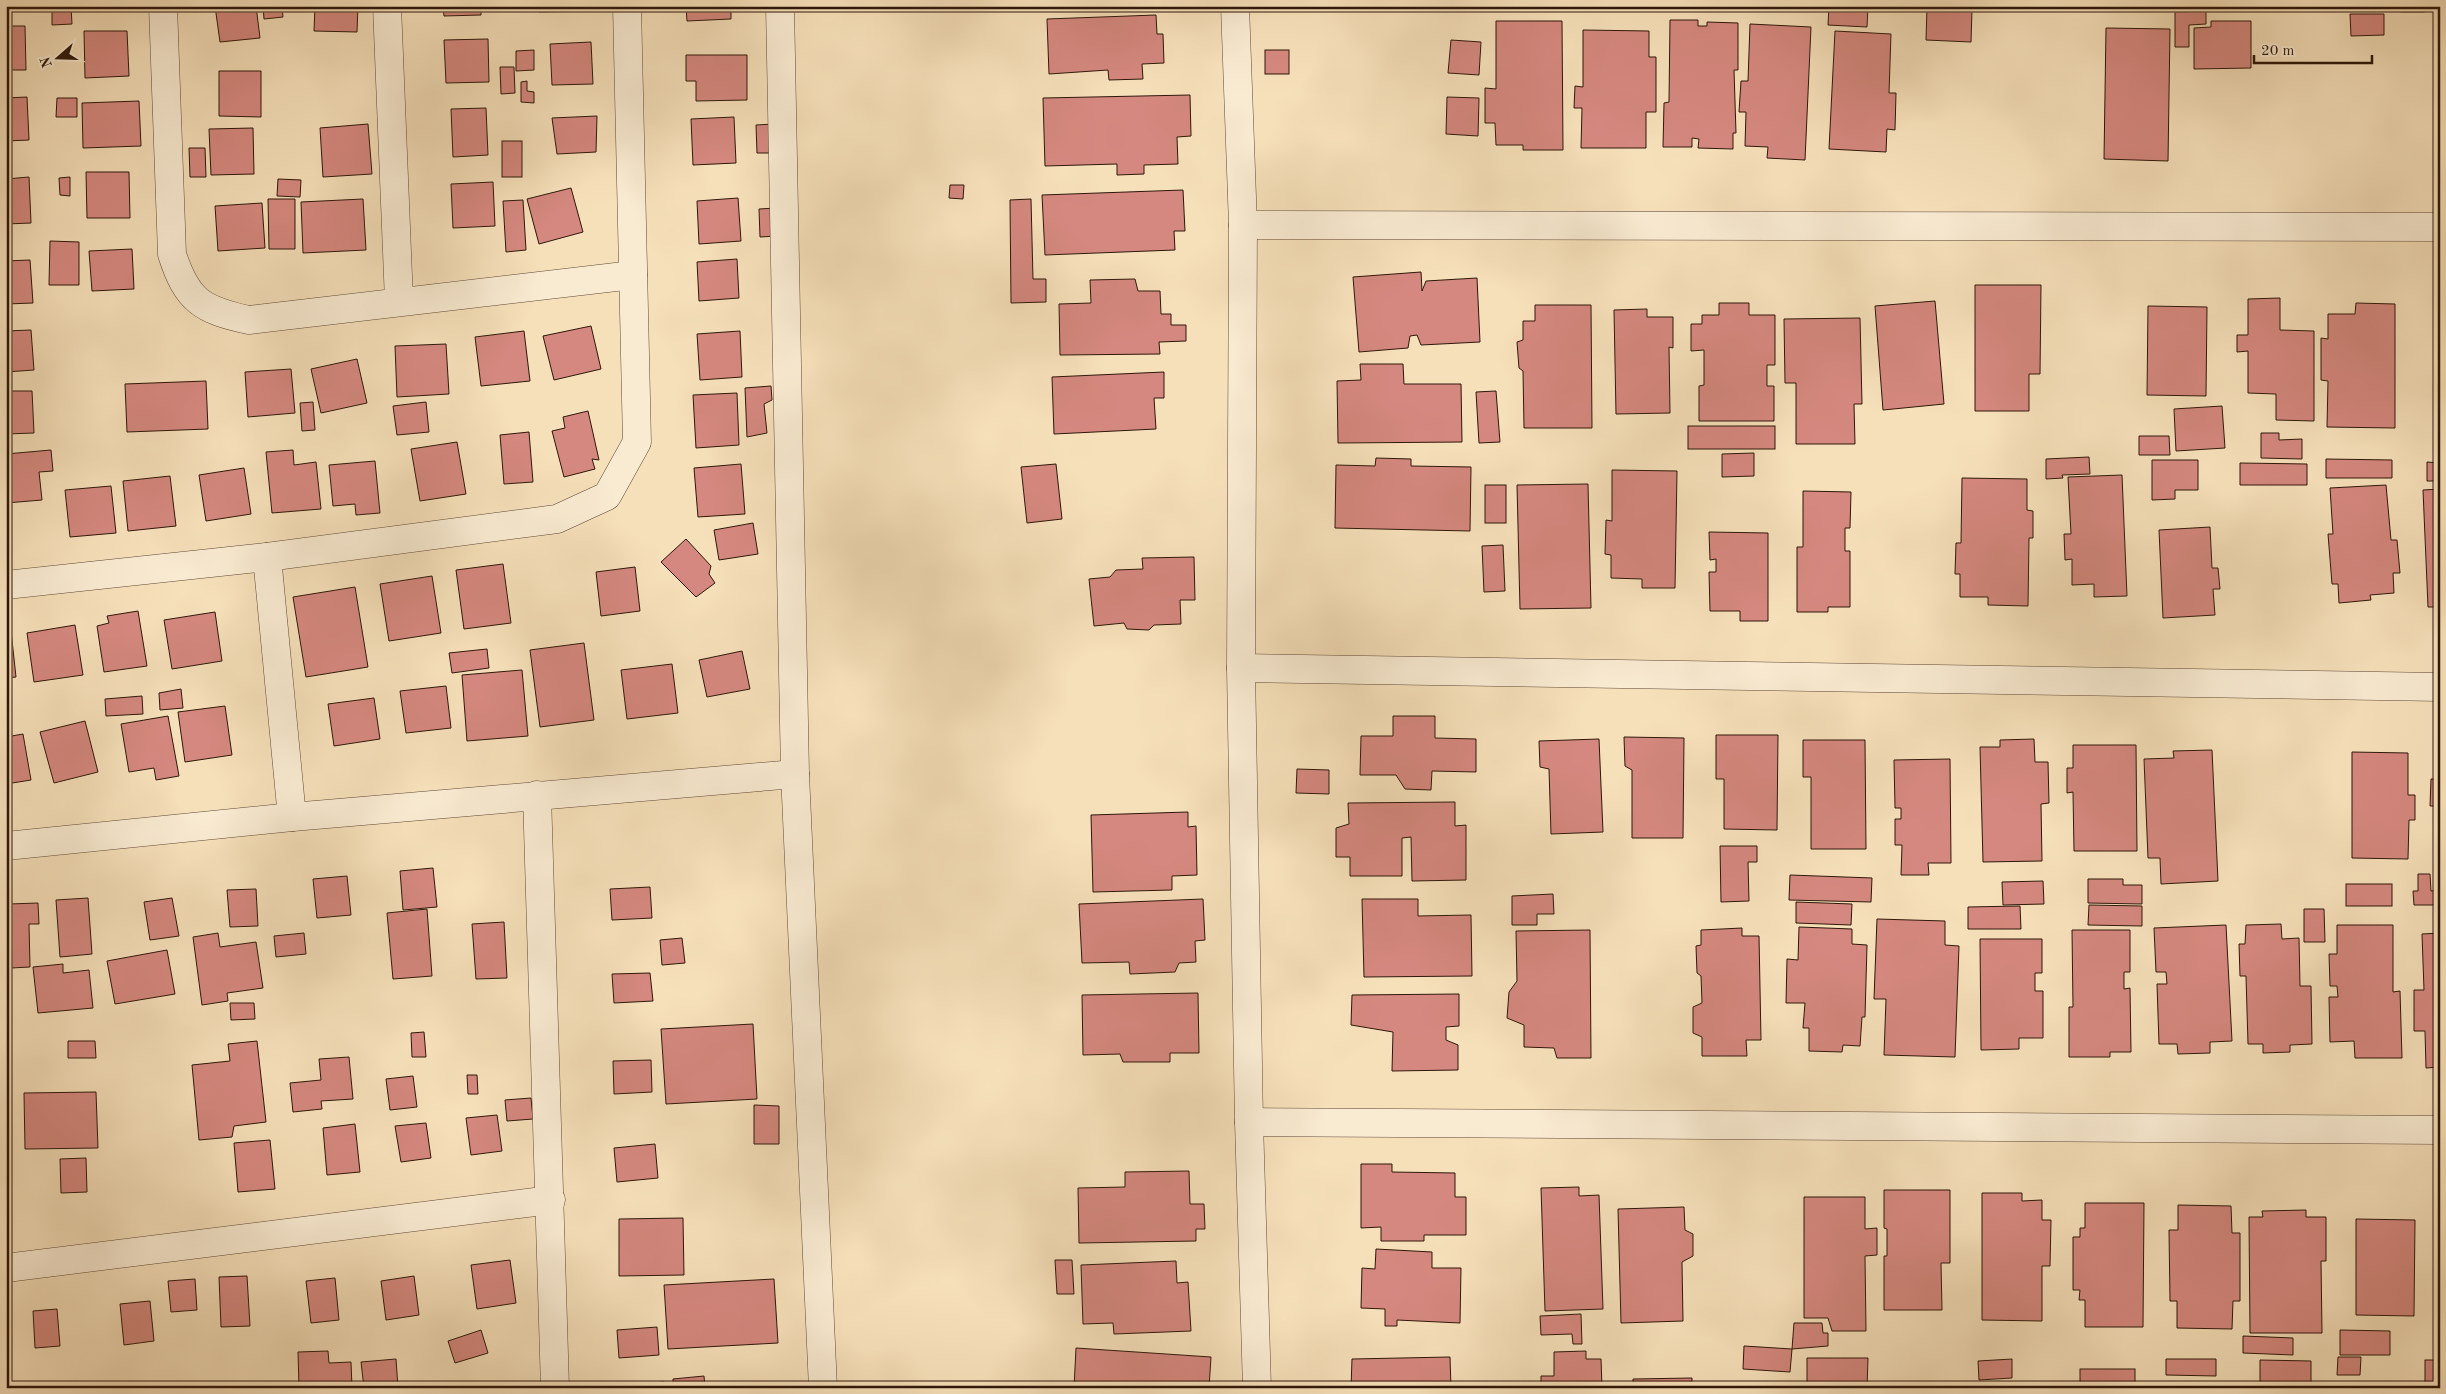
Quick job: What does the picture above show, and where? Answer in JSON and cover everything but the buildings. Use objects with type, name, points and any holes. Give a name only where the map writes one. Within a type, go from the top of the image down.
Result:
[{"type":"street","points":[[163,6],[172,254],[180,278],[195,300],[220,314],[249,320],[633,275]]},
{"type":"street","points":[[386,6],[399,301]]},
{"type":"street","points":[[6,585],[267,557],[557,518],[607,496],[637,442],[627,6]]},
{"type":"street","points":[[780,6],[795,774],[823,1388]]},
{"type":"street","points":[[1235,6],[1243,226],[1241,668],[1256,1388]]},
{"type":"street","points":[[1243,226],[2440,227]]},
{"type":"street","points":[[267,557],[292,817]]},
{"type":"street","points":[[1241,668],[2440,686]]},
{"type":"street","points":[[6,846],[292,817],[795,774]]},
{"type":"street","points":[[537,795],[551,1200],[555,1388]]},
{"type":"street","points":[[1249,1122],[2440,1130]]},
{"type":"street","points":[[6,1268],[551,1200]]}]
